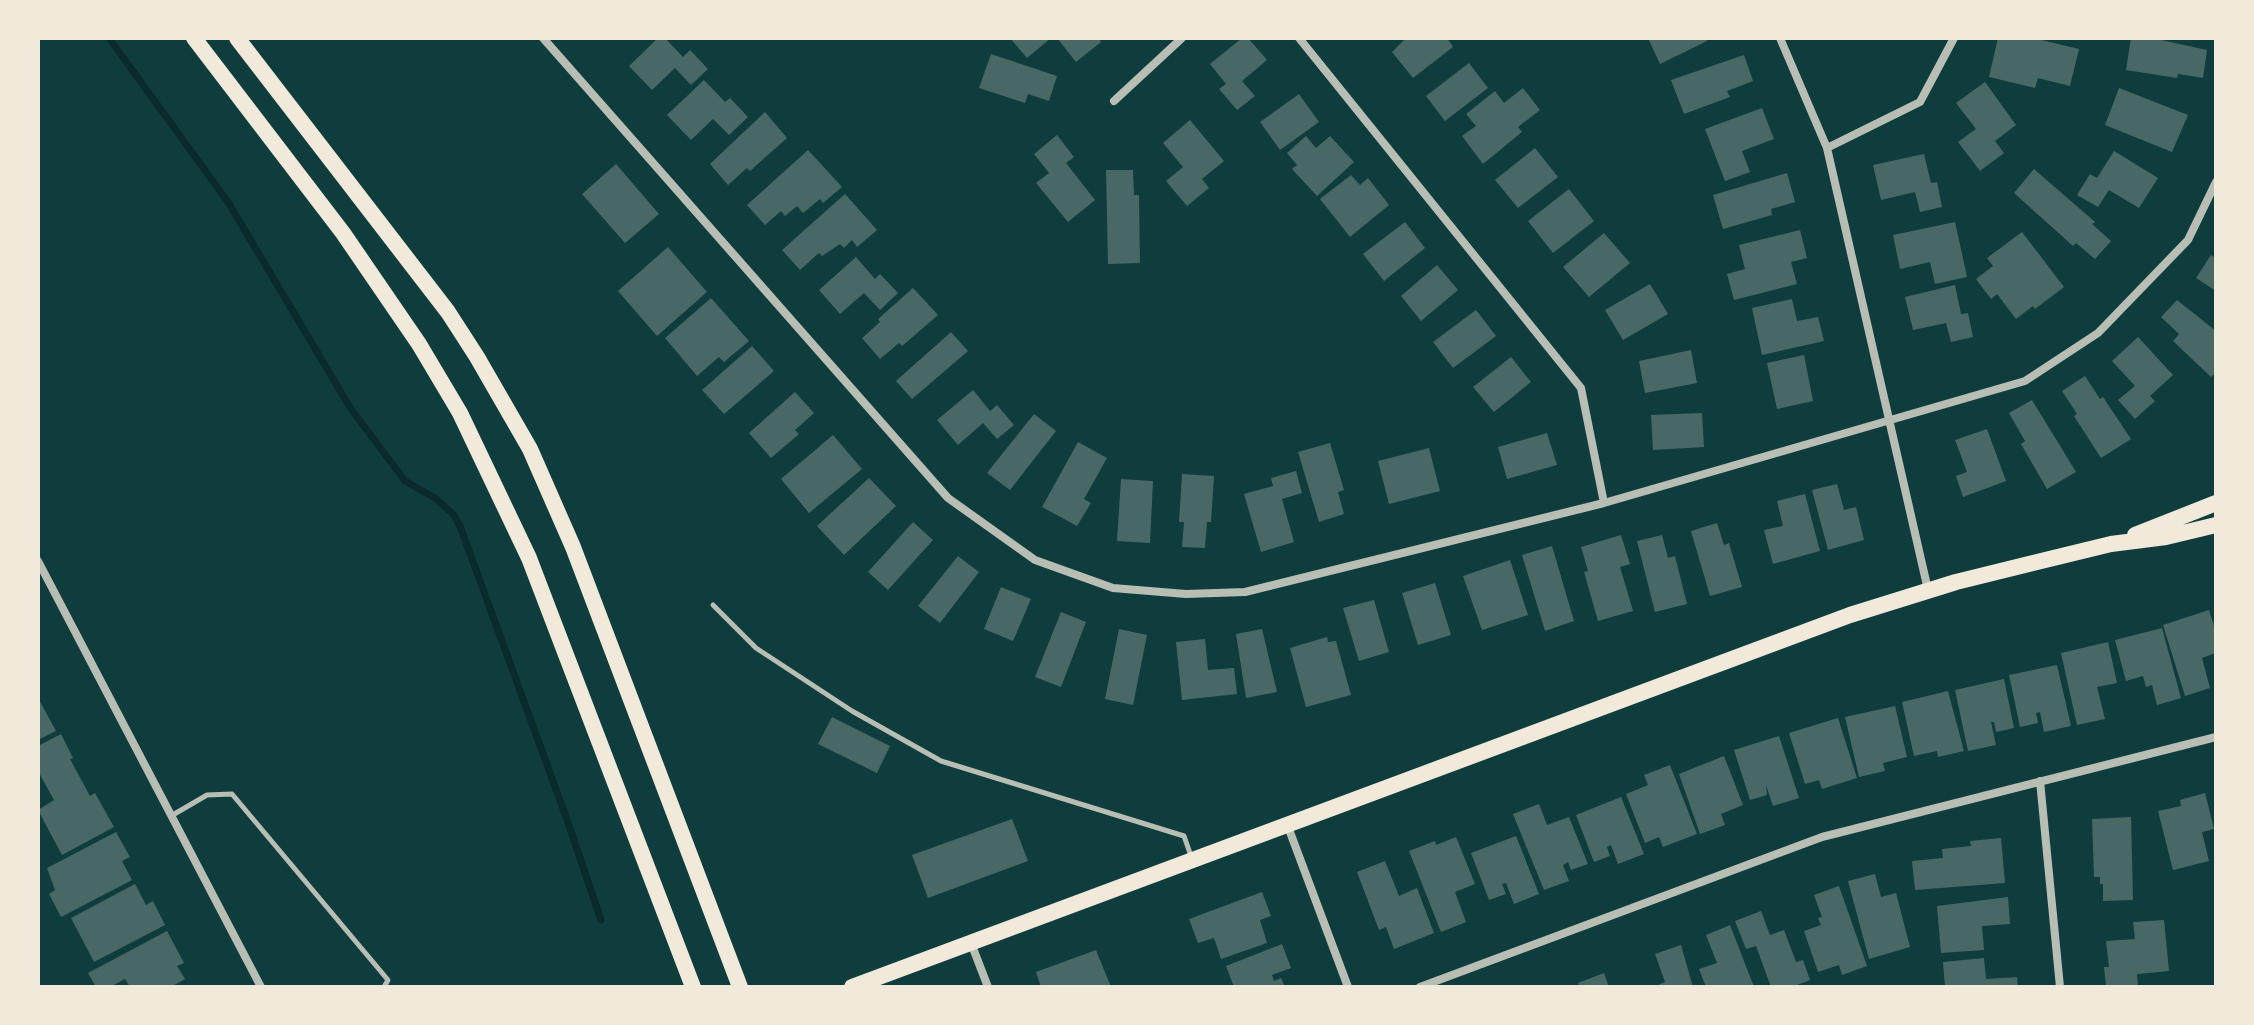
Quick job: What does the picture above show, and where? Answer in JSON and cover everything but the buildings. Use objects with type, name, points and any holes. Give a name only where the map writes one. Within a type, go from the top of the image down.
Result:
[{"type":"main road","points":[[194,38],[343,233],[419,344],[460,413],[529,558],[693,987]]},
{"type":"main road","points":[[237,38],[448,312],[530,449],[573,547],[740,987]]},
{"type":"main road","points":[[2111,544],[2216,503]]},
{"type":"main road","points":[[852,987],[1784,638],[1928,590],[2111,544],[2166,537],[2216,525]]},
{"type":"street","points":[[543,38],[948,498],[1035,560],[1113,588],[1186,594],[1245,592],[1604,503],[2025,381],[2098,333],[2188,240],[2216,182]]},
{"type":"street","points":[[1114,101],[1182,38]]},
{"type":"street","points":[[1299,38],[1581,388],[1604,503]]},
{"type":"street","points":[[1780,38],[1827,148],[1928,590]]},
{"type":"street","points":[[1827,148],[1920,102],[1954,38]]},
{"type":"street","points":[[38,561],[261,987]]},
{"type":"street","points":[[1420,987],[1822,837],[2216,737]]},
{"type":"street","points":[[2040,781],[2060,987]]},
{"type":"street","points":[[1287,824],[1348,987]]},
{"type":"street","points":[[971,943],[988,987]]},
{"type":"lane","points":[[713,605],[756,648],[852,711],[941,761],[1184,836],[1193,860]]},
{"type":"lane","points":[[171,816],[207,795],[232,794],[388,980],[384,987]]},
{"type":"waterway","points":[[109,38],[228,202],[351,409],[405,481],[435,498],[453,514],[460,526],[601,920]]}]
